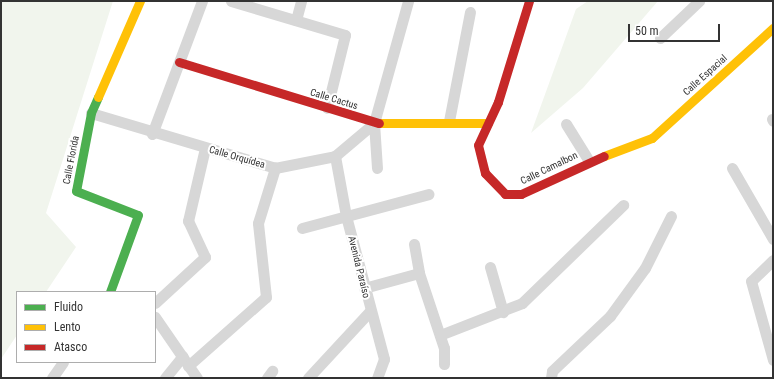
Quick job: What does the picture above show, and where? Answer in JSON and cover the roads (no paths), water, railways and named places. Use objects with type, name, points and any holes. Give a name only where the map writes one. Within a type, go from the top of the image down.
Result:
[{"type":"street","points":[[91,114],[140,1]]},
{"type":"street","points":[[152,134],[202,1]]},
{"type":"street","points":[[231,1],[345,35],[327,108]]},
{"type":"street","points":[[296,20],[301,1]]},
{"type":"street","points":[[377,168],[374,123],[408,1]]},
{"type":"street","name":"Calle Camalbon","points":[[529,1],[488,123],[478,145],[485,174],[505,194],[521,194],[589,161],[652,138]]},
{"type":"street","points":[[660,38],[699,1]]},
{"type":"street","points":[[449,121],[470,12]]},
{"type":"street","name":"Calle Espacial","points":[[652,138],[773,28]]},
{"type":"street","name":"Calle Cactus","points":[[179,62],[374,123],[449,121],[488,123]]},
{"type":"street","name":"Calle Orquídea","points":[[91,114],[152,134],[275,168],[335,156],[374,123]]},
{"type":"street","name":"Calle Florida","points":[[91,114],[76,191],[138,215],[113,291]]},
{"type":"street","points":[[566,124],[589,161]]},
{"type":"street","points":[[156,302],[205,257],[188,221],[205,148]]},
{"type":"street","name":"Avenida Paraíso","points":[[308,378],[370,311],[346,216],[335,156]]},
{"type":"street","points":[[188,366],[266,297],[258,223],[275,168]]},
{"type":"street","points":[[732,168],[773,239]]},
{"type":"street","points":[[302,228],[429,194]]},
{"type":"street","points":[[440,335],[503,312],[522,303],[623,205]]},
{"type":"street","points":[[551,378],[552,371],[610,316],[644,268],[671,216]]},
{"type":"street","points":[[414,244],[419,273],[440,335],[444,364]]},
{"type":"street","points":[[773,260],[751,281],[773,360]]},
{"type":"street","points":[[490,267],[503,312]]},
{"type":"street","points":[[364,288],[419,273]]},
{"type":"street","points":[[370,311],[384,359],[377,378]]},
{"type":"street","points":[[156,318],[197,378]]},
{"type":"street","points":[[165,378],[182,356]]},
{"type":"street","points":[[52,378],[62,363]]}]
